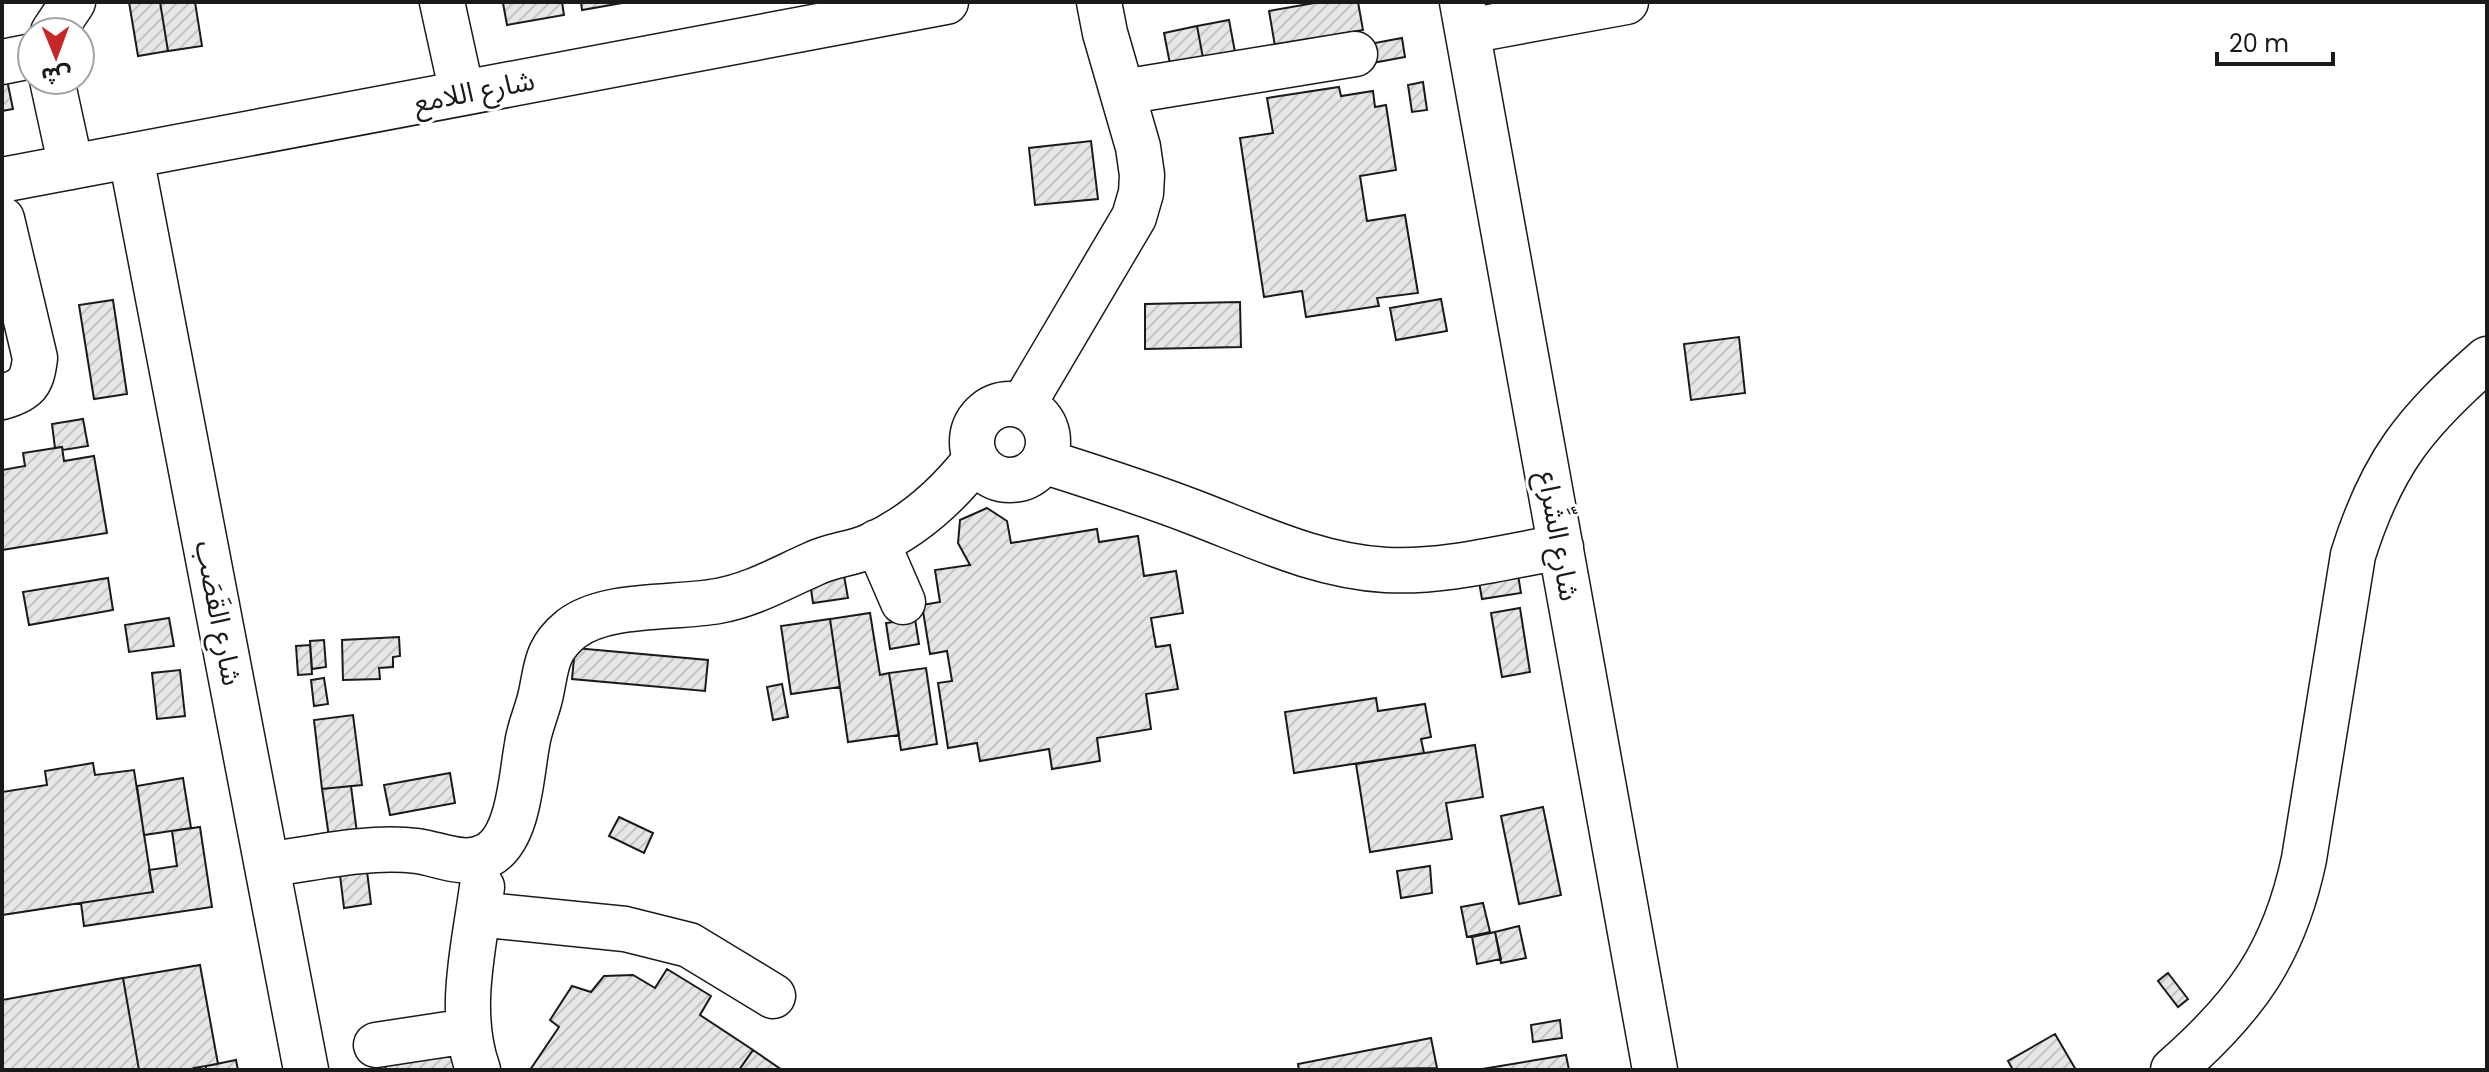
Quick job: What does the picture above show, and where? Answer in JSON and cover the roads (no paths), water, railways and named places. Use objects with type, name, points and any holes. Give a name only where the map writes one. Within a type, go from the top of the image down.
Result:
[{"type":"street","points":[[442,2],[462,93]]},
{"type":"street","name":"شارع اللامع","points":[[2,180],[462,93],[772,18],[946,2]]},
{"type":"street","points":[[1023,405],[1134,217],[1141,193],[1138,147],[1099,2]]},
{"type":"street","points":[[1465,17],[1626,2]]},
{"type":"street","name":"شارع الشِّراع","points":[[1465,17],[1561,547],[1650,1069]]},
{"type":"street","points":[[1123,92],[1355,54]]},
{"type":"street","points":[[55,96],[71,167]]},
{"type":"street","name":"شارع القَصَب","points":[[131,157],[306,1070]]},
{"type":"street","points":[[2,219],[35,358],[33,378],[21,390],[2,397]]},
{"type":"street","points":[[2173,1070],[2226,1021],[2251,990],[2286,925],[2302,870],[2353,555],[2366,515],[2383,478],[2406,441],[2434,407],[2487,359]]},
{"type":"street","points":[[1023,405],[1042,420],[1049,444],[1043,461],[1030,474],[1007,480],[994,476],[976,459],[973,434],[986,413],[998,406],[1023,405]]},
{"type":"street","points":[[267,865],[397,849],[469,861],[486,857],[500,846],[512,821],[544,665],[570,630],[587,619],[609,612],[731,598],[767,587],[815,562],[877,542],[913,522],[957,483],[976,459]]},
{"type":"street","points":[[1043,461],[1193,512],[1279,547],[1326,561],[1384,570],[1427,570],[1561,547]]},
{"type":"street","points":[[877,542],[903,602]]},
{"type":"street","points":[[376,1045],[473,1050],[467,1015],[471,960],[486,857]]},
{"type":"street","points":[[478,914],[625,929],[689,945],[773,996]]}]
